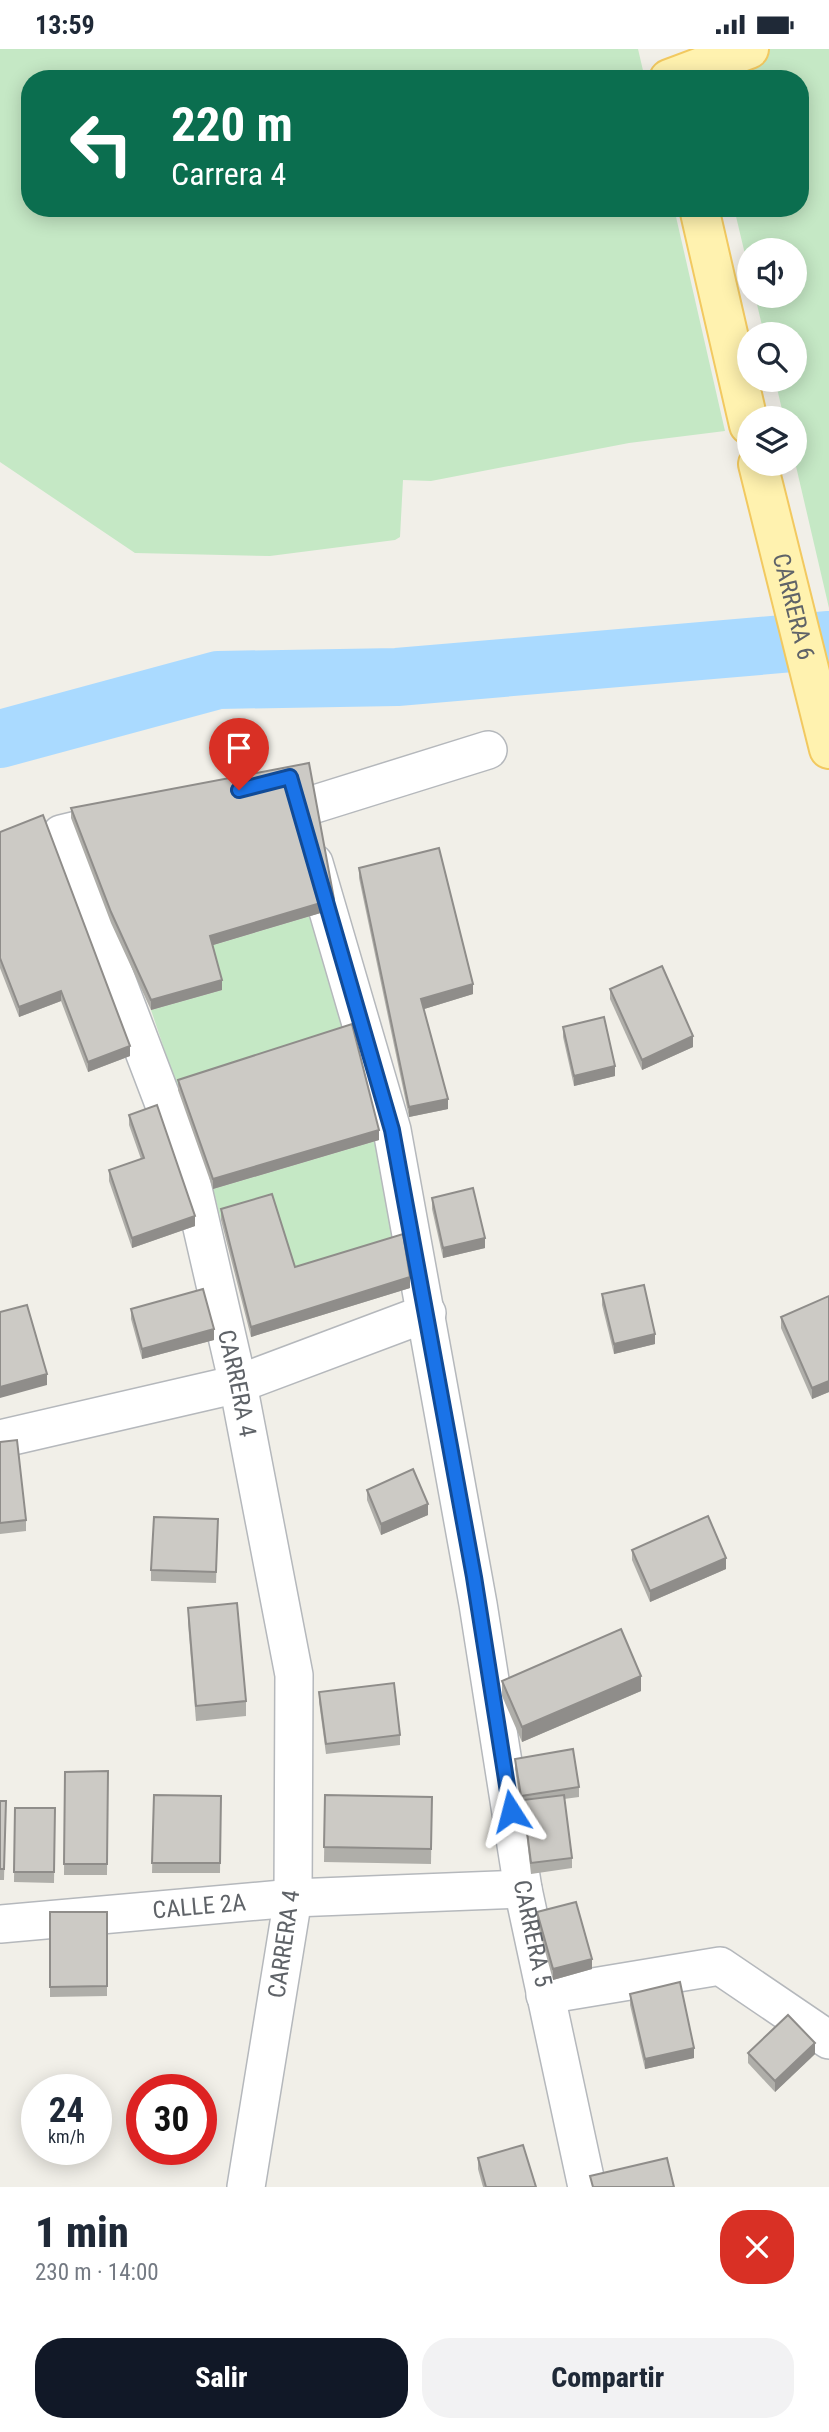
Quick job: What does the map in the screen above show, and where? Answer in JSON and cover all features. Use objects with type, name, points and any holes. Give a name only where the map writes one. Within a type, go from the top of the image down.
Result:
[{"type":"main road","points":[[660,49],[666,70]]},
{"type":"main road","points":[[692,70],[749,49]]},
{"type":"main road","points":[[701,217],[745,406]]},
{"type":"main road","name":"CARRERA 6","points":[[761,476],[829,749]]},
{"type":"street","name":"CARRERA 5","points":[[488,750],[294,793],[392,1130],[478,1604],[523,1889],[587,2187]]},
{"type":"street","name":"CARRERA 4","points":[[156,811],[61,834],[188,1167],[238,1384],[293,1675],[293,1898],[246,2187]]},
{"type":"street","points":[[0,1439],[238,1384],[427,1313]]},
{"type":"street","name":"CALLE 2A","points":[[0,1924],[293,1898],[523,1889]]},
{"type":"street","points":[[545,1995],[720,1966],[829,2040]]},
{"type":"green space","points":[[0,49],[638,49],[643,70],[21,70],[21,217],[676,217],[725,431],[629,443],[431,481],[403,480],[400,537],[395,540],[270,556],[135,553],[0,462]]},
{"type":"green space","points":[[766,49],[829,49],[829,608],[798,476],[807,476],[807,406],[781,406],[778,392],[807,392],[807,322],[761,322],[758,308],[807,308],[807,238],[741,238],[736,217],[809,217],[809,70],[751,70]]},
{"type":"green space","points":[[334,909],[352,1034],[178,1090],[151,1010],[222,990],[210,946]]},
{"type":"green space","points":[[379,1140],[403,1245],[295,1278],[272,1204],[221,1220],[213,1189]]},
{"type":"building","points":[[309,763],[334,899],[210,936],[222,980],[151,1000],[111,912],[71,808]]},
{"type":"building","points":[[43,815],[130,1046],[88,1062],[61,991],[19,1007],[0,958],[0,832]]},
{"type":"building","points":[[439,848],[473,984],[421,999],[448,1099],[409,1107],[359,868]]},
{"type":"building","points":[[662,966],[693,1036],[642,1060],[610,989]]},
{"type":"building","points":[[604,1017],[615,1066],[574,1076],[563,1027]]},
{"type":"building","points":[[352,1024],[379,1130],[213,1179],[178,1080]]},
{"type":"building","points":[[157,1105],[195,1216],[132,1238],[109,1170],[144,1158],[129,1115]]},
{"type":"building","points":[[473,1188],[485,1238],[443,1248],[432,1198]]},
{"type":"building","points":[[272,1194],[295,1267],[403,1234],[410,1277],[251,1327],[221,1209]]},
{"type":"building","points":[[644,1285],[655,1334],[614,1344],[602,1294]]},
{"type":"building","points":[[203,1289],[214,1329],[142,1349],[131,1309]]},
{"type":"building","points":[[829,1296],[829,1381],[812,1388],[781,1317]]},
{"type":"building","points":[[27,1305],[47,1374],[0,1387],[0,1312]]},
{"type":"building","points":[[17,1440],[26,1520],[0,1523],[0,1442]]},
{"type":"building","points":[[413,1469],[428,1504],[381,1524],[367,1490]]},
{"type":"building","points":[[708,1516],[726,1558],[650,1591],[632,1550]]},
{"type":"building","points":[[154,1517],[218,1519],[216,1572],[151,1570]]},
{"type":"building","points":[[237,1603],[246,1701],[196,1706],[188,1608]]},
{"type":"building","points":[[621,1629],[641,1676],[522,1727],[502,1681]]},
{"type":"building","points":[[394,1683],[400,1735],[326,1744],[319,1692]]},
{"type":"building","points":[[573,1749],[579,1787],[521,1796],[515,1759]]},
{"type":"building","points":[[108,1771],[107,1864],[64,1864],[65,1772]]},
{"type":"building","points":[[154,1795],[221,1796],[220,1863],[152,1863]]},
{"type":"building","points":[[325,1795],[432,1797],[431,1849],[324,1847]]},
{"type":"building","points":[[564,1795],[572,1858],[531,1863],[523,1800]]},
{"type":"building","points":[[0,1801],[6,1801],[4,1869],[0,1869]]},
{"type":"building","points":[[15,1808],[55,1808],[54,1872],[14,1872]]},
{"type":"building","points":[[576,1902],[592,1959],[553,1969],[537,1912]]},
{"type":"building","points":[[50,1912],[107,1912],[107,1986],[50,1987]]},
{"type":"building","points":[[680,1982],[694,2048],[645,2059],[630,1994]]},
{"type":"building","points":[[788,2015],[815,2043],[775,2081],[748,2053]]},
{"type":"building","points":[[523,2145],[536,2187],[486,2187],[478,2158]]},
{"type":"building","points":[[667,2158],[674,2187],[593,2187],[590,2176]]},
{"type":"waterway","points":[[0,739],[218,680],[397,677],[829,640]]},
{"type":"route","points":[[239,790],[290,777],[392,1130],[474,1577],[511,1811]]}]
